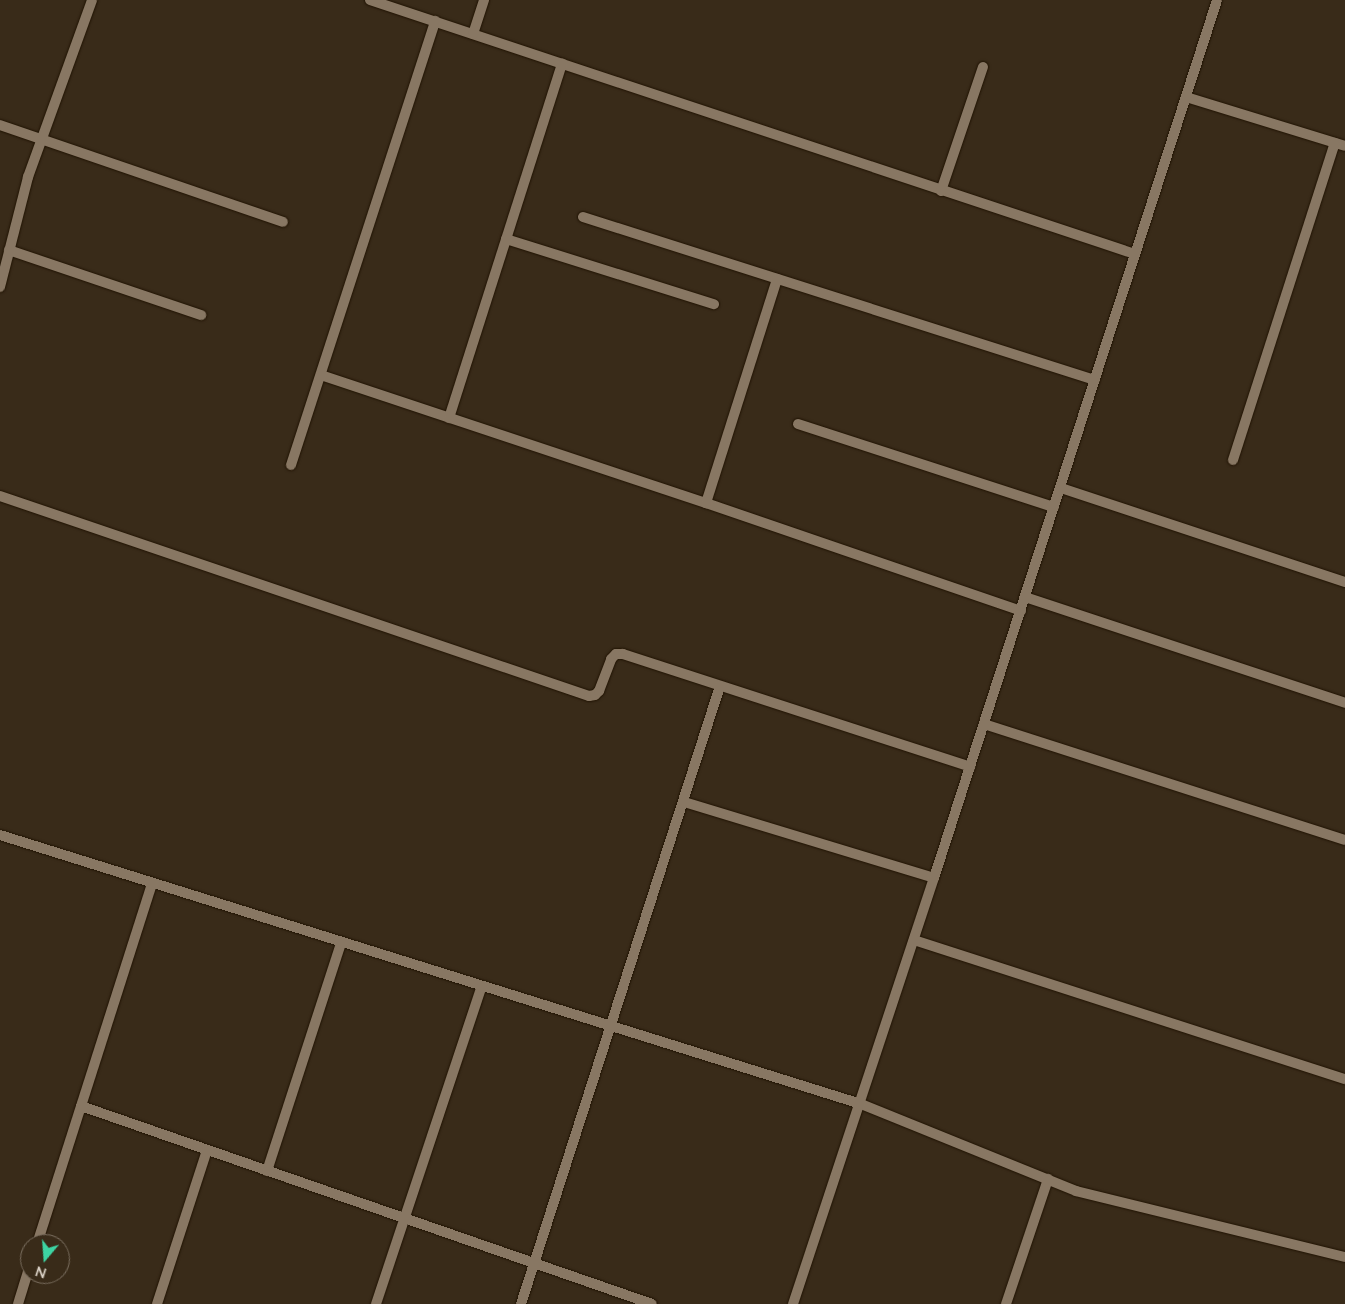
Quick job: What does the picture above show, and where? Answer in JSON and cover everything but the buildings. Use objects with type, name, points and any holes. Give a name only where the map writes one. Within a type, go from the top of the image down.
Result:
[{"type":"street","points":[[0,287],[3,268],[28,177],[92,0]]},
{"type":"street","points":[[370,0],[1135,254]]},
{"type":"street","points":[[473,34],[484,0]]},
{"type":"street","points":[[793,1304],[914,940],[1217,0]]},
{"type":"street","points":[[291,465],[434,21]]},
{"type":"street","points":[[449,418],[562,64]]},
{"type":"street","points":[[942,191],[983,67]]},
{"type":"street","points":[[1186,97],[1340,145],[1233,460]]},
{"type":"street","points":[[0,125],[283,222]]},
{"type":"street","points":[[583,217],[1095,380]]},
{"type":"street","points":[[506,238],[714,304]]},
{"type":"street","points":[[9,250],[201,315]]},
{"type":"street","points":[[706,502],[777,278]]},
{"type":"street","points":[[321,375],[706,502],[1020,611]]},
{"type":"street","points":[[798,424],[1054,507]]},
{"type":"street","points":[[1060,488],[1345,582]]},
{"type":"street","points":[[0,496],[588,696],[594,695],[599,691],[611,659],[616,654],[623,654],[970,767]]},
{"type":"street","points":[[1025,597],[1345,703]]},
{"type":"street","points":[[521,1304],[720,686]]},
{"type":"street","points":[[984,724],[1345,840]]},
{"type":"street","points":[[684,802],[934,878]]},
{"type":"street","points":[[0,835],[860,1104],[1076,1191],[1345,1257]]},
{"type":"street","points":[[40,1234],[152,883]]},
{"type":"street","points":[[914,940],[1345,1079]]},
{"type":"street","points":[[267,1171],[341,943]]},
{"type":"street","points":[[376,1304],[482,986]]},
{"type":"street","points":[[81,1106],[652,1304]]},
{"type":"street","points":[[157,1304],[206,1150]]},
{"type":"street","points":[[1006,1304],[1048,1179]]},
{"type":"street","points":[[18,1304],[24,1284]]}]
